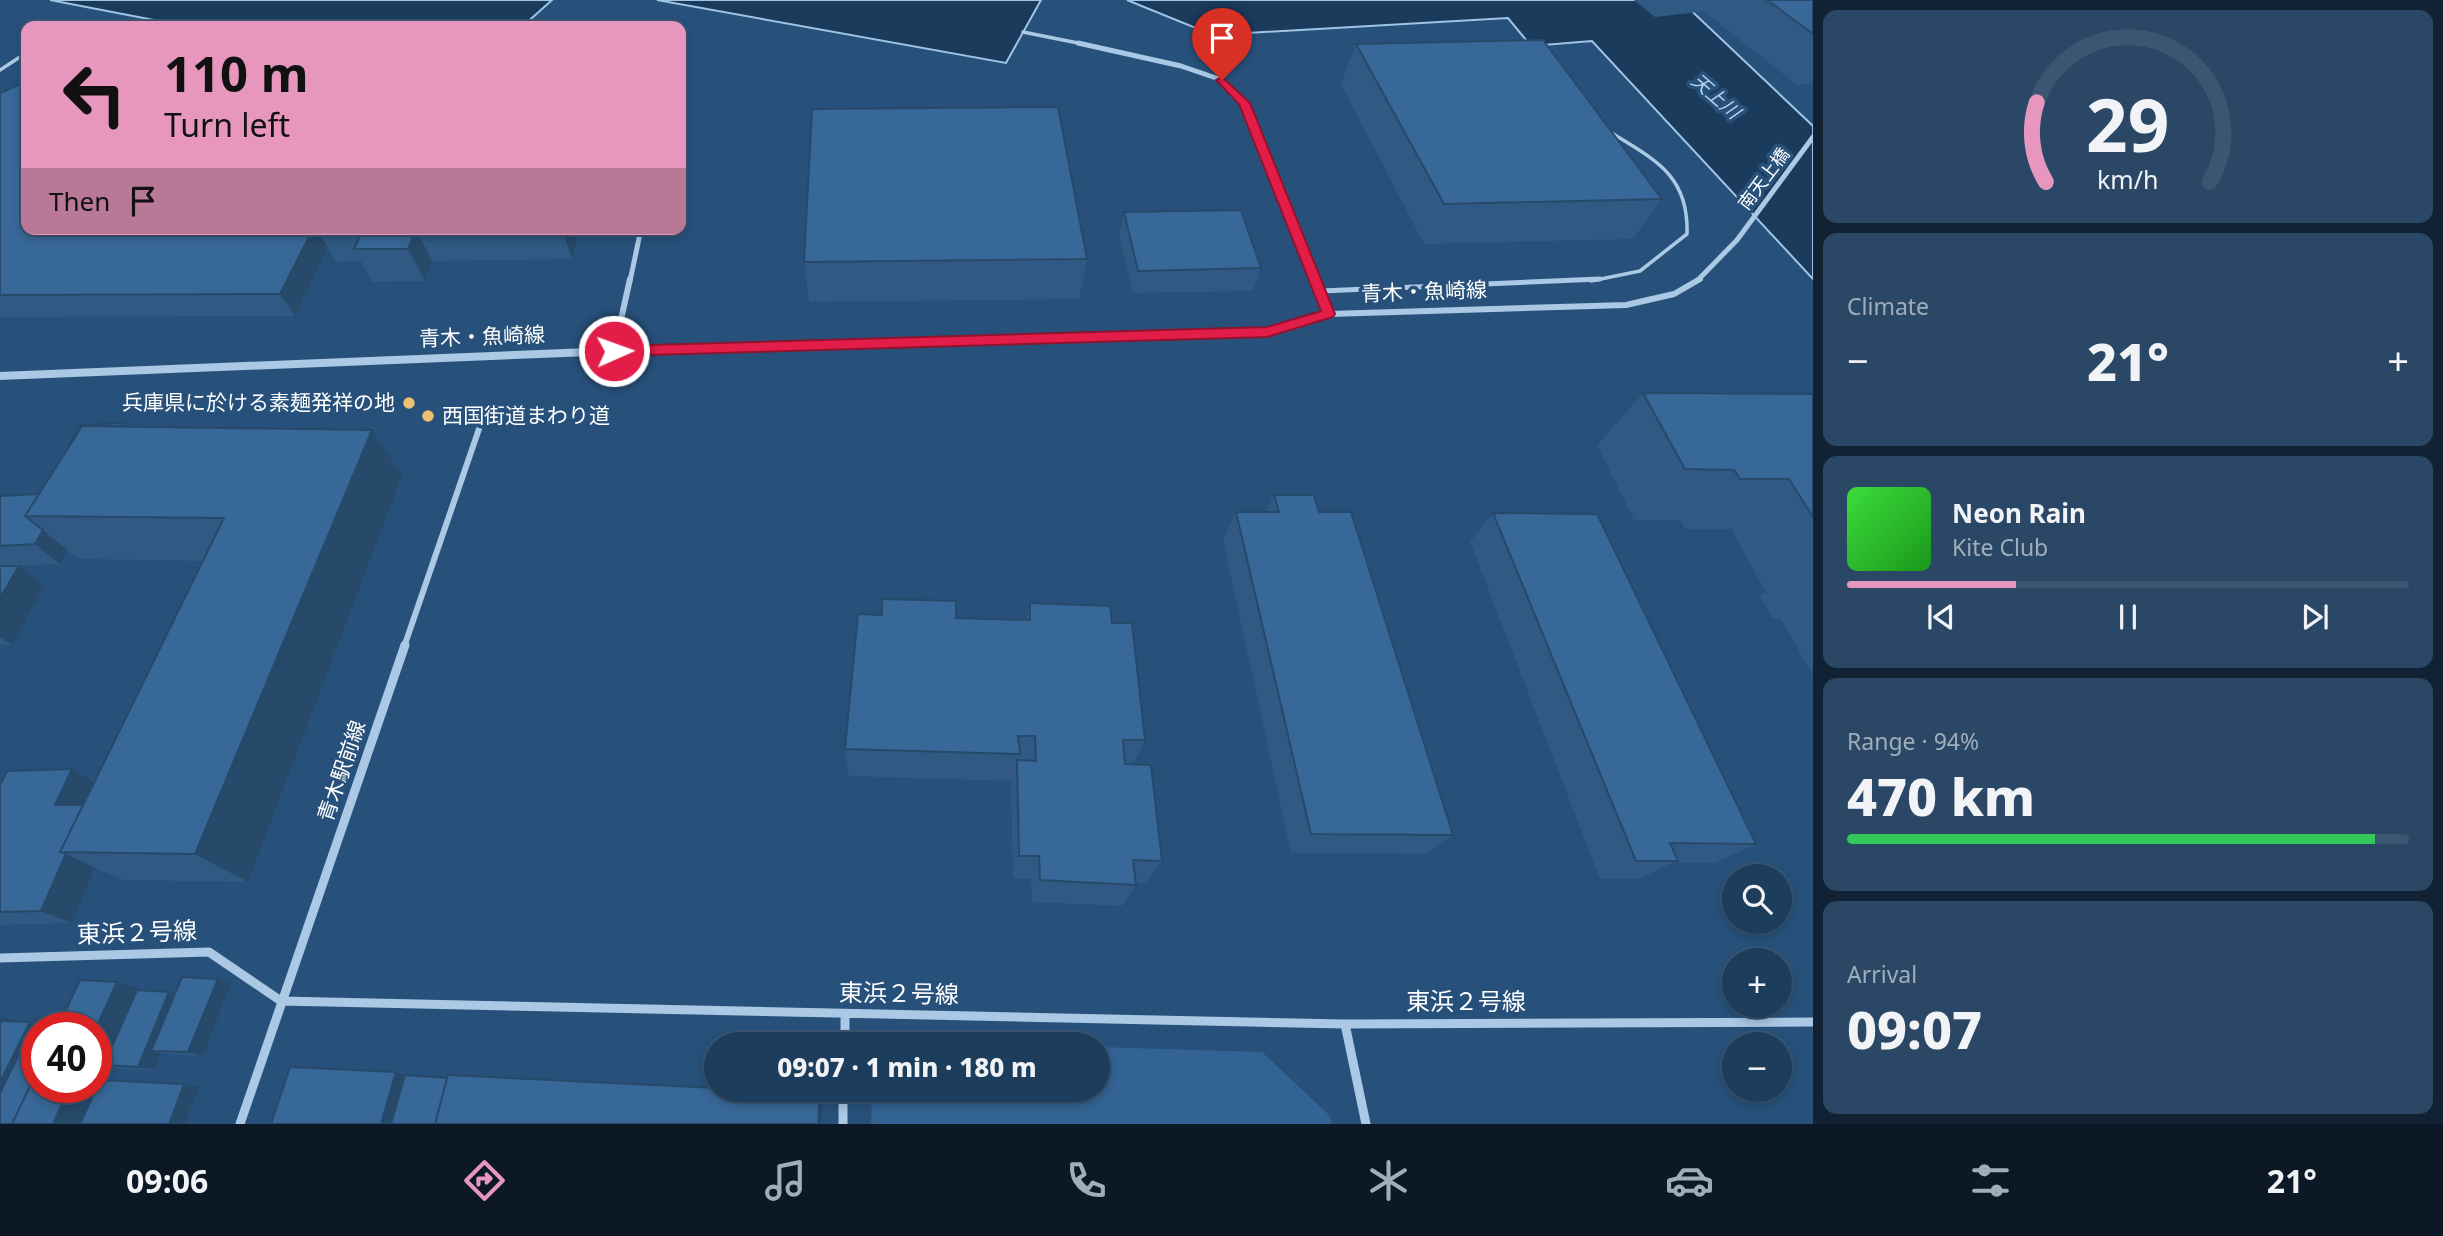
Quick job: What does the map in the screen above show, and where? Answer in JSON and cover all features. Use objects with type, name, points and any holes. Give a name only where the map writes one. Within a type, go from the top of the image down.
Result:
[{"type":"street","points":[[1078,43],[1181,66],[1222,80],[1244,103],[1329,314]]},
{"type":"street","name":"南天上橋","points":[[1737,238],[1813,137]]},
{"type":"street","points":[[614,351],[640,235]]},
{"type":"street","name":"青木・魚崎線","points":[[0,376],[614,351],[1267,332],[1329,314],[1626,305],[1662,298],[1689,287],[1713,266],[1737,238]]},
{"type":"street","name":"青木駅前線","points":[[240,1124],[479,429]]},
{"type":"street","name":"東浜２号線","points":[[0,958],[209,952],[281,1001],[1345,1024],[1813,1022]]},
{"type":"street","points":[[845,1014],[845,1032]]},
{"type":"street","points":[[1345,1024],[1366,1124]]},
{"type":"street","points":[[843,1124],[844,1102]]},
{"type":"lane","points":[[1023,32],[1078,43]]},
{"type":"lane","points":[[0,70],[21,55]]},
{"type":"lane","points":[[1321,291],[1590,281],[1640,271],[1686,233],[1689,217],[1682,187],[1666,169],[1603,128]]},
{"type":"shaded area","points":[[1110,1047],[1262,1052],[1330,1116],[1332,1124],[871,1124],[872,1102],[1110,1102]]},
{"type":"water","points":[[50,0],[552,0],[529,21],[159,21]]},
{"type":"water","points":[[657,0],[1041,0],[1006,63]]},
{"type":"water","name":"天上川","points":[[1127,0],[1680,0],[1813,126],[1813,279],[1592,41],[1531,46],[1508,18],[1213,35]]},
{"type":"building","points":[[1767,0],[1813,0],[1813,34]]},
{"type":"building","points":[[1543,40],[1662,199],[1444,204],[1356,44]]},
{"type":"building","points":[[21,85],[21,235],[310,235],[280,294],[0,295],[0,93]]},
{"type":"building","points":[[1058,107],[1087,259],[804,262],[812,109]]},
{"type":"building","points":[[1241,210],[1261,268],[1138,271],[1124,212]]},
{"type":"building","points":[[360,235],[414,235],[408,249],[354,249]]},
{"type":"building","points":[[1643,393],[1813,394],[1813,517],[1789,479],[1740,479],[1734,470],[1685,469]]},
{"type":"building","points":[[123,423],[121,426],[82,426],[65,453],[80,425]]},
{"type":"building","points":[[82,426],[372,430],[195,854],[60,852],[224,518],[25,516]]},
{"type":"building","points":[[39,494],[25,516],[43,530],[35,544],[0,546],[0,496]]},
{"type":"building","points":[[1274,495],[1314,495],[1319,512],[1351,512],[1453,835],[1311,834],[1236,512],[1279,512]]},
{"type":"building","points":[[1493,513],[1597,514],[1756,844],[1670,843],[1678,861],[1636,861]]},
{"type":"building","points":[[0,566],[19,566],[0,598]]},
{"type":"building","points":[[882,599],[956,601],[956,618],[1030,620],[1030,603],[1110,606],[1112,623],[1132,623],[1145,740],[1123,740],[1125,764],[1151,765],[1162,861],[1133,860],[1136,885],[1040,880],[1039,856],[1019,856],[1017,760],[1036,761],[1035,736],[1018,736],[1020,754],[845,749],[858,614],[882,615]]},
{"type":"building","points":[[72,769],[55,805],[83,805],[60,852],[66,854],[41,911],[0,912],[0,785],[7,771]]},
{"type":"building","points":[[182,977],[218,979],[188,1052],[151,1051]]},
{"type":"building","points":[[80,980],[117,982],[103,1012],[65,1012]]},
{"type":"building","points":[[137,990],[169,992],[138,1067],[112,1065],[112,1047]]},
{"type":"building","points":[[0,1021],[21,1022],[21,1040],[0,1082]]},
{"type":"building","points":[[21,1050],[22,1103],[12,1124],[0,1124],[0,1093]]},
{"type":"building","points":[[290,1067],[396,1072],[381,1124],[271,1124]]},
{"type":"building","points":[[405,1075],[447,1078],[435,1124],[391,1124]]},
{"type":"building","points":[[448,1075],[704,1087],[704,1102],[819,1102],[818,1124],[435,1124]]},
{"type":"building","points":[[112,1081],[184,1084],[169,1124],[80,1124],[90,1103],[112,1103]]},
{"type":"building","points":[[22,1103],[63,1103],[53,1124],[12,1124]]},
{"type":"place","name":"兵庫県に於ける素麺発祥の地","points":[[409,403]]},
{"type":"place","name":"西国街道まわり道","points":[[428,416]]},
{"type":"route","points":[[614,351],[1267,332],[1329,314],[1244,103],[1222,80]]}]
